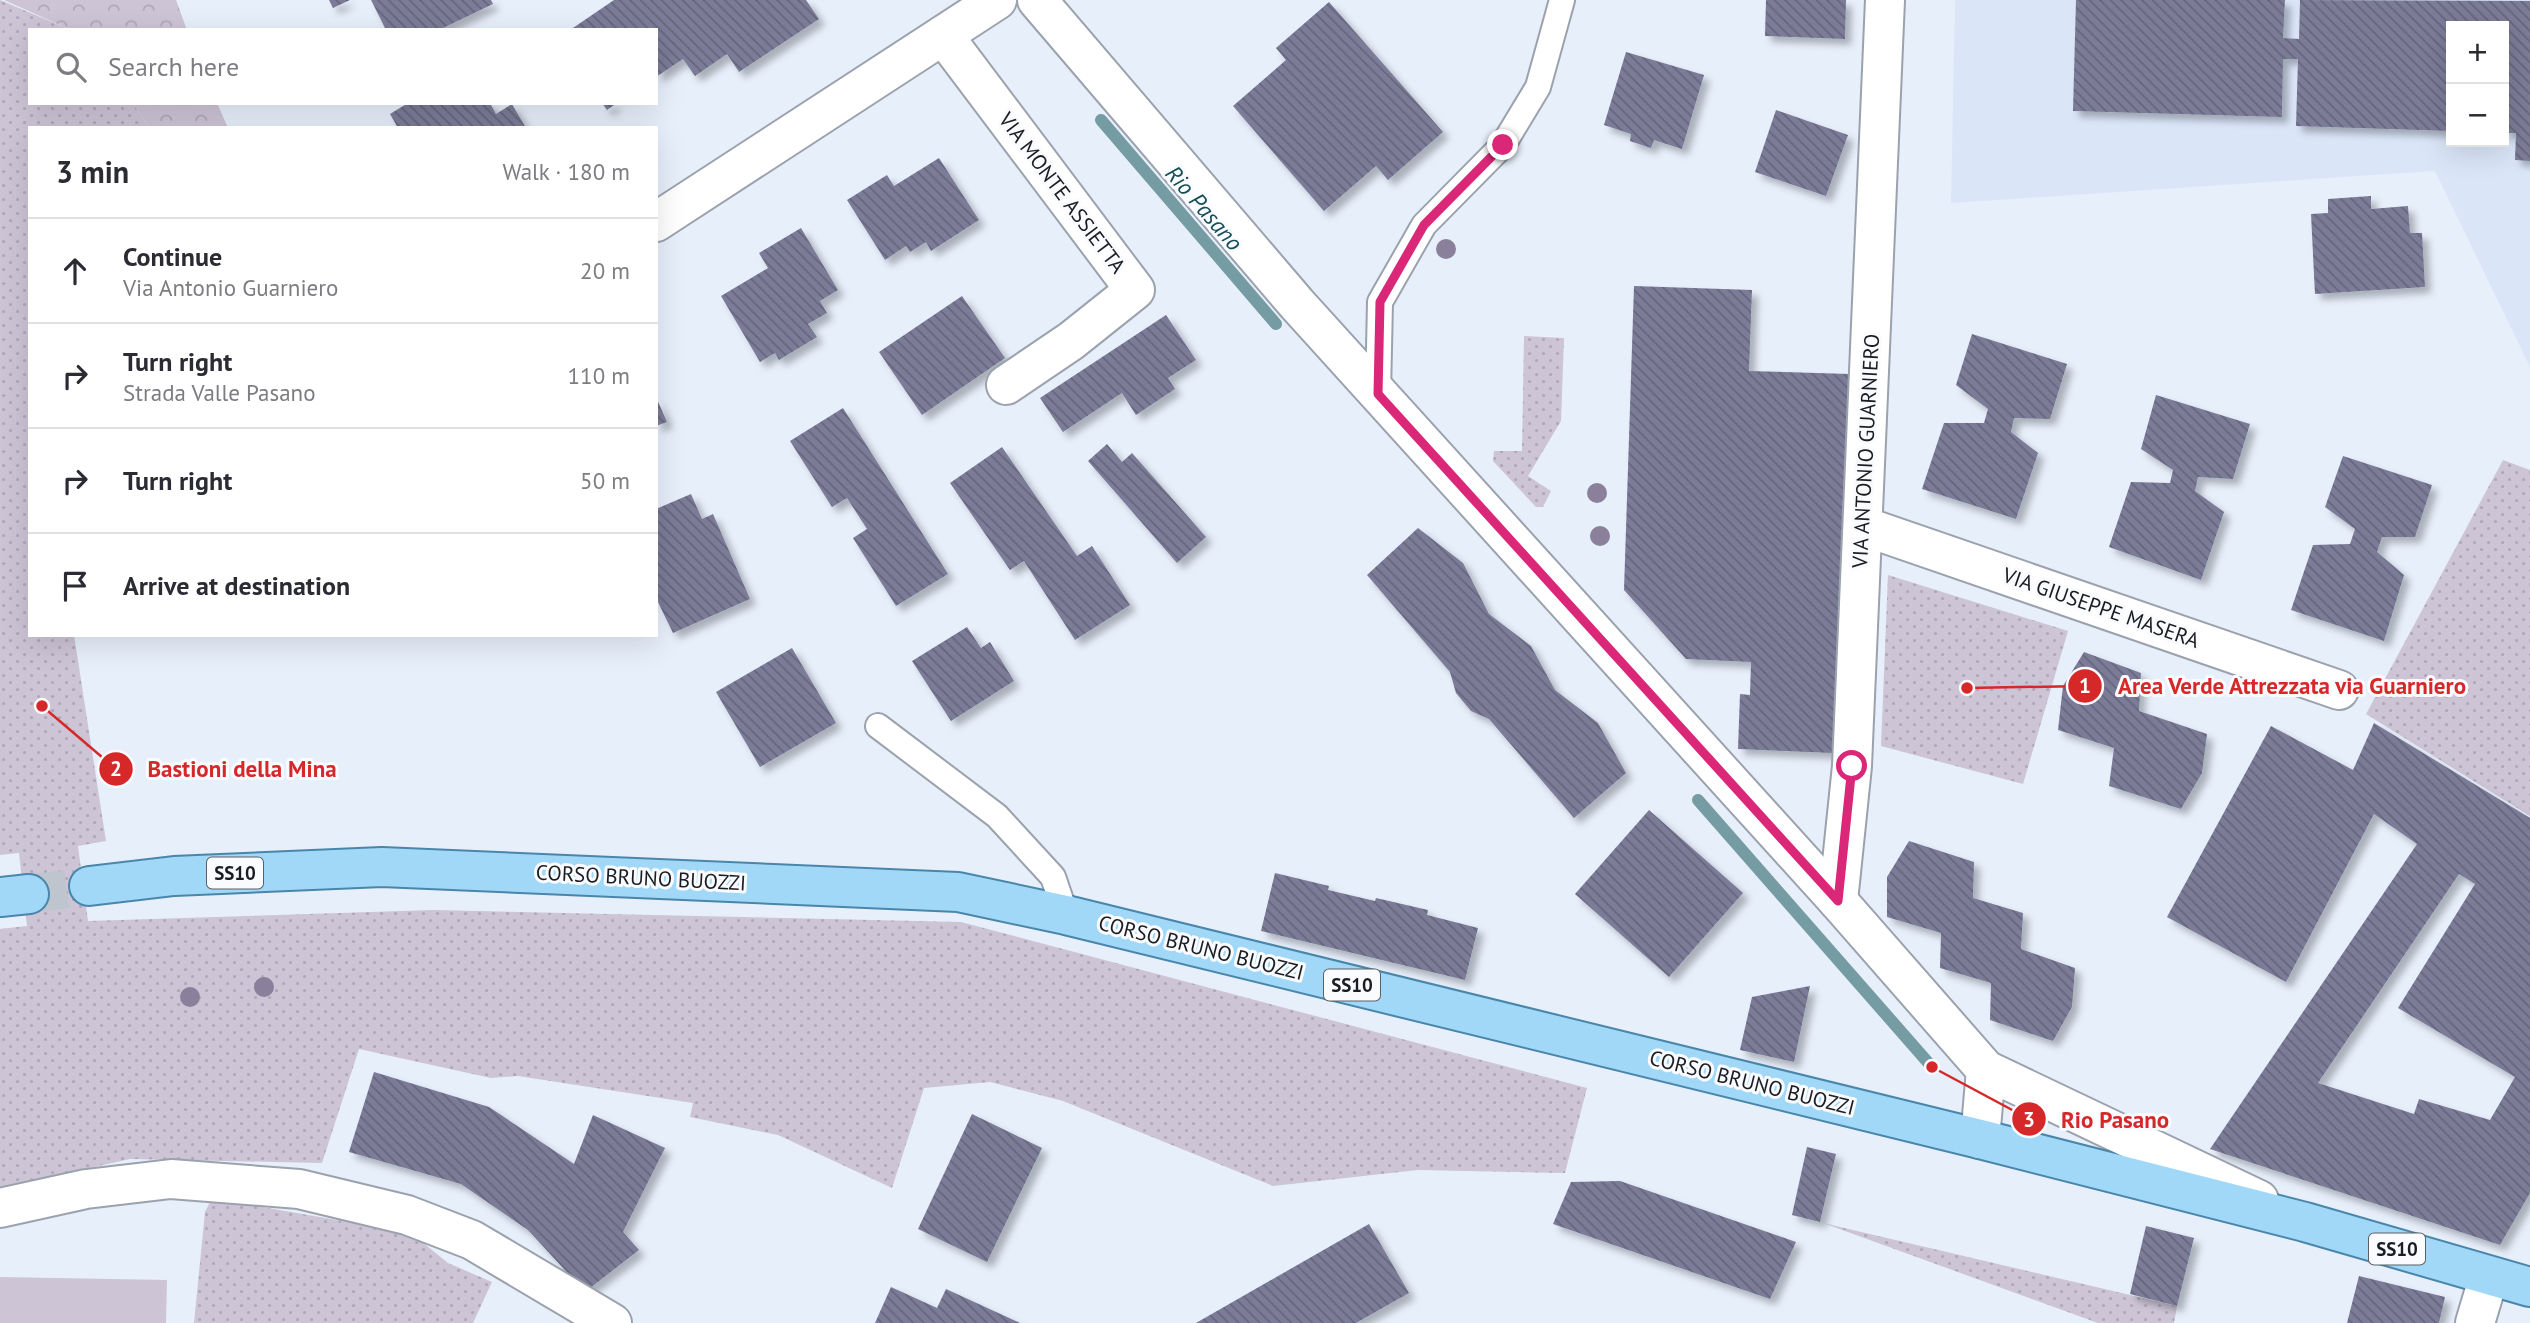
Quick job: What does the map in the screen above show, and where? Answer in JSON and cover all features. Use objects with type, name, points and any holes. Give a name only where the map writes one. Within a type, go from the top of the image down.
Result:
[{"type":"main road","name":"CORSO BRUNO BUOZZI","points":[[89,886],[174,876],[382,867],[958,892],[1066,915],[1980,1139],[2305,1222],[2530,1287]]},
{"type":"street","points":[[658,221],[997,0]]},
{"type":"street","points":[[1037,0],[1297,304],[1838,901],[1986,1070],[2305,1222]]},
{"type":"street","name":"VIA ANTONIO GUARNIERO","points":[[1838,901],[1852,766],[1885,0]]},
{"type":"street","name":"VIA MONTE ASSIETTA","points":[[943,35],[1135,290],[1071,341],[1006,385]]},
{"type":"street","name":"VIA GIUSEPPE MASERA","points":[[1863,526],[2339,690]]},
{"type":"street","points":[[1980,1139],[1986,1070]]},
{"type":"street","points":[[0,1208],[86,1189],[171,1179],[299,1189],[407,1215],[472,1240],[612,1323]]},
{"type":"street","points":[[2475,1323],[2489,1276]]},
{"type":"lane","points":[[1378,394],[1380,302],[1424,225],[1503,145],[1538,87],[1562,0]]},
{"type":"lane","points":[[878,726],[997,816],[1053,877],[1066,915]]},
{"type":"shaded area","points":[[1955,0],[2530,0],[2530,367],[2435,171],[1951,203]]},
{"type":"green space","points":[[0,0],[66,28],[28,28],[28,105],[134,105],[148,126],[28,126],[28,637],[74,637],[106,841],[78,846],[88,921],[433,910],[961,922],[1587,1088],[1565,1173],[1418,1170],[1273,1186],[1063,1101],[990,1082],[924,1088],[892,1188],[778,1135],[690,1117],[693,1103],[518,1076],[491,1078],[359,1049],[322,1163],[130,1159],[0,1188],[0,929],[27,926],[19,853],[0,855]]},
{"type":"green space","points":[[4,0],[176,0],[186,28],[67,28]]},
{"type":"green space","points":[[134,105],[218,105],[227,126],[148,126]]},
{"type":"green space","points":[[1524,336],[1564,338],[1561,421],[1528,476],[1551,491],[1543,507],[1536,507],[1493,461],[1494,451],[1522,451]]},
{"type":"green space","points":[[2503,460],[2530,470],[2530,816],[2366,714]]},
{"type":"green space","points":[[1888,575],[2068,631],[2023,784],[1881,746]]},
{"type":"green space","points":[[212,1198],[411,1233],[448,1263],[492,1282],[473,1323],[194,1323],[205,1212]]},
{"type":"green space","points":[[1823,1223],[2177,1306],[2174,1323],[2098,1323]]},
{"type":"green space","points":[[0,1277],[167,1280],[166,1323],[0,1323]]},
{"type":"building","points":[[329,0],[350,0],[333,8]]},
{"type":"building","points":[[371,0],[491,0],[493,4],[443,28],[385,28]]},
{"type":"building","points":[[614,0],[806,0],[819,19],[739,72],[727,54],[695,76],[683,59],[658,76],[658,28],[573,28]]},
{"type":"building","points":[[1766,0],[1846,0],[1845,39],[1765,36]]},
{"type":"building","points":[[2076,0],[2285,0],[2283,38],[2299,39],[2300,0],[2530,1],[2530,161],[2515,160],[2516,133],[2509,133],[2509,21],[2446,21],[2446,131],[2296,126],[2298,59],[2283,59],[2282,117],[2073,111]]},
{"type":"building","points":[[1329,2],[1443,132],[1388,180],[1376,166],[1324,211],[1233,106],[1286,60],[1276,48]]},
{"type":"building","points":[[1626,52],[1704,75],[1682,149],[1654,140],[1651,148],[1630,141],[1631,134],[1604,125]]},
{"type":"building","points":[[405,105],[491,105],[496,114],[513,105],[525,126],[397,126],[390,114]]},
{"type":"building","points":[[1776,110],[1848,135],[1826,196],[1755,172]]},
{"type":"building","points":[[939,158],[979,220],[931,251],[926,242],[910,252],[906,246],[885,260],[847,200],[887,175],[894,186]]},
{"type":"building","points":[[2371,196],[2371,209],[2408,206],[2410,233],[2422,233],[2425,287],[2315,294],[2311,214],[2328,213],[2328,199]]},
{"type":"building","points":[[801,228],[838,290],[820,301],[827,313],[808,324],[817,337],[779,360],[775,353],[760,362],[721,296],[768,268],[759,253]]},
{"type":"building","points":[[1634,286],[1752,290],[1749,371],[1849,374],[1833,753],[1738,749],[1740,694],[1750,695],[1751,662],[1686,659],[1624,590]]},
{"type":"building","points":[[962,296],[1005,358],[922,415],[879,352]]},
{"type":"building","points":[[1166,315],[1196,360],[1168,378],[1175,389],[1136,415],[1122,393],[1063,432],[1040,398]]},
{"type":"building","points":[[1972,334],[2067,364],[2050,419],[2014,418],[2011,432],[2038,453],[2016,519],[1922,489],[1944,423],[1984,423],[1988,409],[1956,385]]},
{"type":"building","points":[[2156,395],[2250,424],[2233,479],[2198,477],[2195,491],[2224,512],[2201,580],[2109,547],[2131,482],[2170,483],[2173,470],[2141,449]]},
{"type":"building","points":[[658,402],[667,422],[658,425]]},
{"type":"building","points":[[843,408],[948,574],[896,606],[853,538],[867,529],[847,498],[832,507],[790,441]]},
{"type":"building","points":[[1107,444],[1122,462],[1132,453],[1206,537],[1177,563],[1088,461]]},
{"type":"building","points":[[1002,447],[1077,556],[1092,546],[1130,605],[1075,640],[1024,561],[1010,570],[950,483]]},
{"type":"building","points":[[2343,456],[2432,485],[2415,537],[2382,537],[2377,552],[2404,575],[2384,641],[2291,610],[2313,545],[2350,544],[2355,529],[2325,507]]},
{"type":"building","points":[[691,494],[702,519],[713,514],[750,599],[673,633],[658,602],[658,508]]},
{"type":"building","points":[[1418,528],[1463,563],[1489,614],[1531,646],[1555,690],[1598,723],[1626,773],[1574,818],[1489,719],[1471,711],[1456,693],[1450,672],[1367,575]]},
{"type":"building","points":[[967,627],[981,648],[990,642],[1014,681],[951,721],[912,661]]},
{"type":"building","points":[[792,648],[836,723],[760,767],[716,692]]},
{"type":"building","points":[[2084,652],[2141,673],[2139,711],[2207,734],[2202,773],[2181,809],[2109,786],[2114,748],[2058,730],[2063,686]]},
{"type":"building","points":[[2374,723],[2530,818],[2530,1193],[2500,1245],[2210,1149],[2417,844],[2374,814],[2286,982],[2167,917],[2271,726],[2353,770]],"holes":[[[2459,874],[2475,884],[2398,1008],[2515,1077],[2490,1120],[2419,1099],[2414,1114],[2318,1083]]]},
{"type":"building","points":[[1649,810],[1743,893],[1669,977],[1575,894]]},
{"type":"building","points":[[1909,841],[1974,862],[1973,898],[2023,913],[2021,949],[2075,968],[2072,1007],[2053,1041],[1990,1020],[1991,983],[1940,968],[1941,933],[1887,917],[1887,877]]},
{"type":"building","points":[[1275,873],[1329,886],[1328,890],[1428,910],[1427,915],[1478,928],[1465,980],[1261,931]]},
{"type":"building","points":[[1810,986],[1794,1062],[1740,1050],[1752,997]]},
{"type":"building","points":[[374,1072],[489,1107],[574,1164],[593,1115],[665,1148],[623,1232],[639,1250],[585,1292],[528,1230],[461,1184],[349,1152]]},
{"type":"building","points":[[972,1114],[1042,1148],[987,1262],[918,1229]]},
{"type":"building","points":[[1807,1147],[1836,1154],[1820,1222],[1792,1215]]},
{"type":"building","points":[[1620,1181],[1796,1242],[1770,1299],[1553,1224],[1571,1182]]},
{"type":"building","points":[[1369,1224],[1409,1293],[1356,1323],[1196,1323]]},
{"type":"building","points":[[2146,1226],[2194,1238],[2177,1306],[2130,1294]]},
{"type":"building","points":[[2359,1276],[2445,1297],[2439,1323],[2347,1323]]},
{"type":"building","points":[[891,1287],[937,1308],[946,1289],[1020,1323],[875,1323]]},
{"type":"waterway","name":"Rio Pasano","points":[[1101,120],[1276,324]]},
{"type":"waterway","name":"Rio Pasano","points":[[1698,800],[1932,1067]]},
{"type":"tunnel","points":[[29,894],[89,886]]},
{"type":"place","name":"Area Verde Attrezzata via Guarniero","points":[[1967,688]]},
{"type":"place","name":"Bastioni della Mina","points":[[42,706]]},
{"type":"place","name":"Rio Pasano","points":[[1932,1067]]},
{"type":"route","points":[[1503,145],[1424,225],[1380,302],[1378,394],[1838,901],[1852,766]]}]
